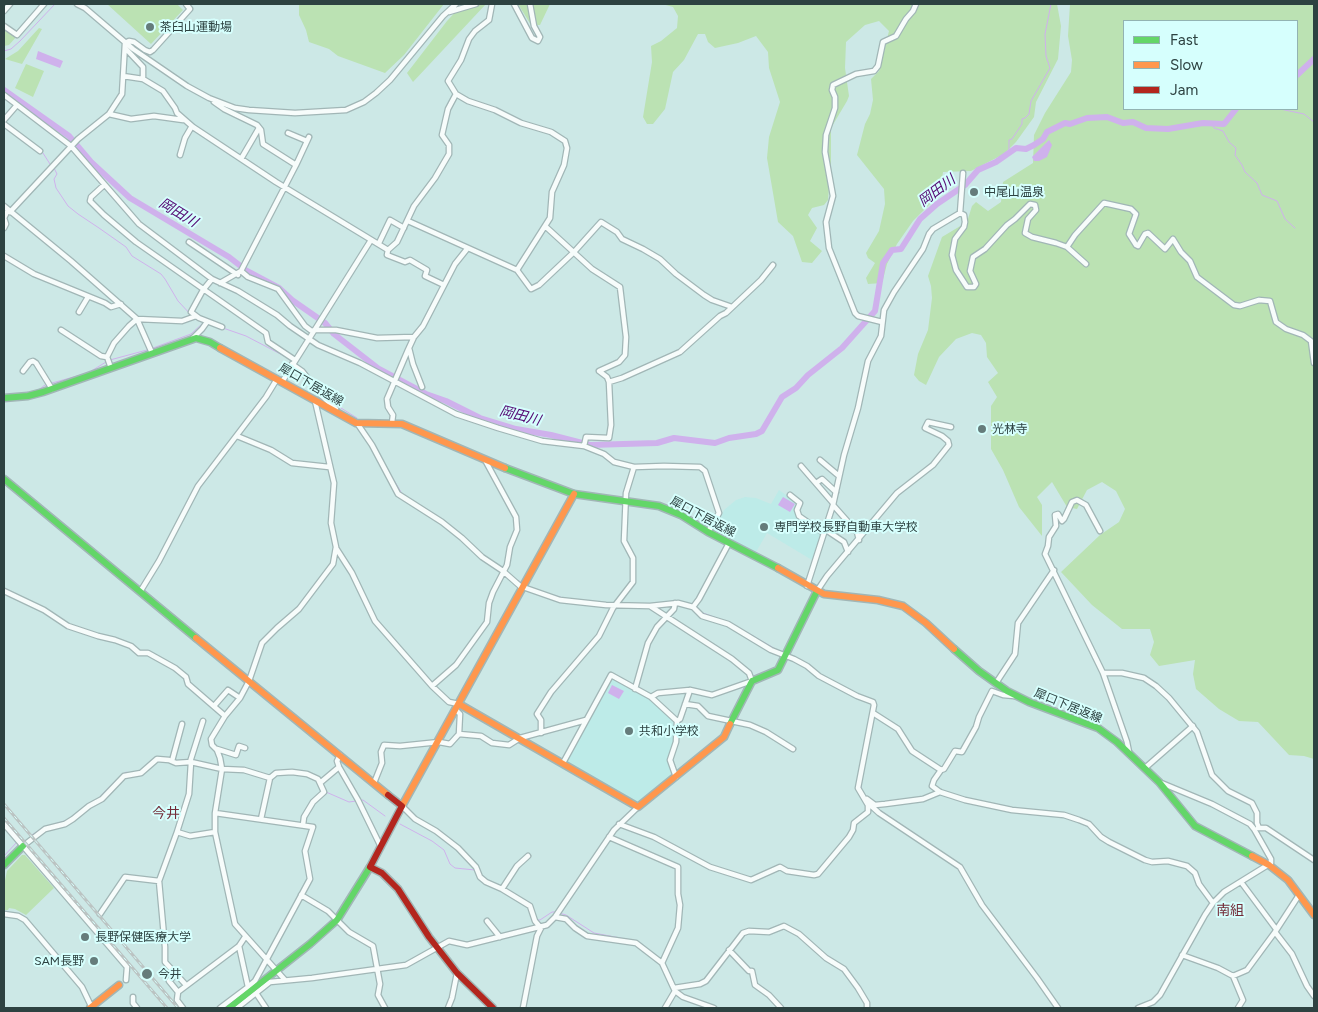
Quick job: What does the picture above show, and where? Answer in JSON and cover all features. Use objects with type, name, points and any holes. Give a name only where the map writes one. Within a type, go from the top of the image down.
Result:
[{"type":"street","points":[[4,11],[10,4]]},
{"type":"street","points":[[4,26],[17,35],[44,4]]},
{"type":"street","points":[[77,4],[85,8],[125,43],[187,86],[209,98],[235,108],[258,111],[322,112],[346,110],[355,107],[376,93],[390,80],[447,12],[456,4]]},
{"type":"street","points":[[125,43],[129,41],[134,42],[150,52],[190,9],[186,4]]},
{"type":"street","points":[[447,12],[476,4]]},
{"type":"street","points":[[492,4],[489,20],[475,31],[469,39],[461,60],[448,81],[456,94],[475,104],[495,110],[522,123],[551,132],[565,141],[567,148],[564,165],[552,192],[550,218],[517,270]]},
{"type":"street","points":[[514,4],[532,38],[538,41],[540,37],[534,26],[530,4]]},
{"type":"street","points":[[882,322],[858,316],[855,312],[829,248],[826,222],[833,196],[825,152],[826,135],[835,108],[833,85],[843,82],[854,75],[871,73],[876,69],[883,42],[896,36],[916,4]]},
{"type":"street","points":[[4,228],[6,224],[4,218],[9,211],[78,139],[109,114],[122,94],[122,62],[126,49],[125,43]]},
{"type":"street","points":[[126,49],[143,68],[143,79]]},
{"type":"street","points":[[123,76],[143,79],[162,91],[177,113],[192,126],[284,186],[388,250]]},
{"type":"street","points":[[444,286],[425,276],[427,270],[410,260],[405,262],[387,255],[388,250],[397,242],[414,206],[450,154],[449,144],[442,135],[448,109],[456,94]]},
{"type":"street","points":[[4,95],[72,146],[139,224],[212,279],[238,291],[278,315],[309,339],[395,381],[456,414],[498,428],[542,441],[562,445],[584,446],[604,454],[614,462],[634,467],[700,467],[705,471],[719,513],[708,532]]},
{"type":"street","points":[[209,98],[224,109],[239,115],[244,120],[252,121],[259,128],[264,144],[296,165]]},
{"type":"street","points":[[17,105],[4,120],[40,151]]},
{"type":"street","points":[[109,114],[131,119],[154,116],[185,120]]},
{"type":"street","points":[[180,155],[185,138],[192,126]]},
{"type":"street","points":[[242,159],[259,128]]},
{"type":"street","points":[[219,283],[241,271],[308,139],[288,133]]},
{"type":"street","points":[[960,213],[963,173]]},
{"type":"street","points":[[104,185],[90,200],[136,242],[266,333],[268,342],[294,362],[333,407],[358,423],[372,444],[398,494],[442,522],[482,557],[504,569],[522,587],[560,600],[616,606],[650,606],[676,603],[693,607],[702,616],[728,624],[771,650],[807,666],[818,676],[873,702],[874,714],[858,788],[868,805],[868,812],[854,823],[849,837],[816,875],[780,867],[751,880],[743,878],[710,867],[654,836],[619,824]]},
{"type":"street","points":[[1066,247],[1104,203],[1131,209],[1136,214],[1129,234],[1137,246],[1145,234],[1148,233],[1165,249],[1173,239],[1180,251],[1190,261],[1197,277],[1234,305],[1240,306],[1259,300],[1270,301],[1276,322],[1282,327],[1303,335],[1311,341],[1314,363]]},
{"type":"street","points":[[960,213],[964,215],[965,222],[964,227],[955,239],[952,255],[956,270],[967,287],[974,287],[976,284],[970,272],[973,257],[985,249],[1030,204],[1035,205],[1036,210],[1028,219],[1025,233],[1032,238],[1066,247],[1086,264]]},
{"type":"street","points":[[4,206],[137,319],[152,352]]},
{"type":"street","points":[[807,586],[826,530],[858,408],[868,361],[881,336],[884,310],[923,249],[929,234],[933,229],[960,213]]},
{"type":"street","points":[[379,243],[390,220],[404,228]]},
{"type":"street","points":[[408,221],[517,270],[531,289],[539,285],[574,252],[601,222],[617,232],[622,239],[660,259],[704,295],[732,307]]},
{"type":"street","points":[[544,226],[592,270],[620,287],[626,348],[625,355],[619,362],[599,371],[609,382],[609,438],[586,437],[584,446]]},
{"type":"street","points":[[140,592],[198,486],[294,362],[371,240]]},
{"type":"street","points":[[189,242],[236,274],[278,289],[305,326],[314,331],[336,330],[378,338],[414,337]]},
{"type":"street","points":[[392,423],[393,415],[388,407],[387,399],[409,347],[423,326],[455,264],[468,249]]},
{"type":"street","points":[[4,256],[34,274],[111,307],[121,304]]},
{"type":"street","points":[[609,382],[680,352],[732,307],[774,265]]},
{"type":"street","points":[[241,271],[248,277]]},
{"type":"street","points":[[212,279],[191,312],[194,317],[206,324],[222,327]]},
{"type":"street","points":[[79,312],[88,297]]},
{"type":"street","points":[[111,368],[107,357],[114,343],[128,326],[137,319],[182,321],[194,317]]},
{"type":"street","points":[[4,398],[28,396],[52,389],[192,339],[206,324]]},
{"type":"street","points":[[61,330],[101,356],[107,357]]},
{"type":"street","name":"犀口下居返線","points":[[192,339],[202,339],[210,342],[341,416],[358,423],[402,424],[485,460],[574,494],[659,506],[681,515],[708,532],[770,563],[807,586],[824,594],[878,600],[903,606],[926,623],[979,671],[1016,697],[1098,728],[1117,742],[1159,782],[1196,826],[1268,865],[1288,880],[1314,915]]},
{"type":"street","points":[[409,347],[412,364],[422,387]]},
{"type":"street","points":[[23,370],[33,361],[52,389]]},
{"type":"street","points":[[285,980],[245,938],[235,924],[215,832],[215,813],[222,769],[220,758],[212,745],[211,739],[225,716],[240,698],[249,681],[262,643],[299,609],[334,564],[336,547],[331,524],[334,483],[315,401]]},
{"type":"street","points":[[651,697],[658,692],[690,690],[712,694],[778,670],[817,591],[827,576],[897,493],[934,465],[949,445],[948,441],[942,436],[925,428],[928,422],[951,427]]},
{"type":"street","points":[[237,436],[271,450],[292,463],[329,467]]},
{"type":"street","points":[[432,686],[456,665],[487,622],[489,603],[507,565],[510,547],[517,530],[517,524],[509,504],[485,460]]},
{"type":"street","points":[[820,460],[840,476]]},
{"type":"street","points":[[801,466],[857,532],[859,540]]},
{"type":"street","points":[[540,733],[541,720],[537,714],[551,692],[599,636],[613,608],[633,582],[633,558],[624,541],[625,501],[634,467]]},
{"type":"street","points":[[816,483],[822,479],[836,492]]},
{"type":"street","points":[[4,480],[402,806],[415,819],[436,831],[458,848],[476,867],[480,877],[486,882],[502,889],[530,906],[535,921],[541,928]]},
{"type":"street","points":[[229,1008],[310,944],[337,920],[370,867],[574,494]]},
{"type":"street","points":[[790,495],[800,503],[797,510],[799,516],[822,532],[826,530],[844,542],[848,552]]},
{"type":"street","points":[[1100,531],[1086,505],[1077,500],[1072,502],[1062,521],[1058,514],[1055,515],[1056,526],[1048,537],[1048,546],[1045,554],[1103,673],[1129,753]]},
{"type":"street","points":[[693,607],[729,543]]},
{"type":"street","points":[[336,547],[352,573],[375,621],[432,686],[449,702],[520,738],[638,807]]},
{"type":"street","points":[[996,683],[1015,654],[1018,623],[1054,570]]},
{"type":"street","points":[[4,591],[44,610],[68,626],[131,646],[139,653],[148,653],[175,668],[186,677],[188,684],[225,716]]},
{"type":"street","points":[[636,689],[648,643],[657,627],[674,609],[676,603]]},
{"type":"street","points":[[237,1008],[270,982],[406,965],[449,941],[467,945],[547,925],[555,917],[619,824],[724,737],[752,681],[749,673],[732,659],[650,606]]},
{"type":"street","points":[[1103,673],[1122,673],[1144,678],[1169,698],[1193,726],[1212,775],[1228,790],[1252,803],[1257,813],[1257,828],[1272,860],[1271,863],[1224,892],[1214,903],[1160,995],[1152,1002],[1138,1008]]},
{"type":"street","points":[[563,763],[611,675],[651,697],[677,721]]},
{"type":"street","points":[[214,706],[228,690],[240,698]]},
{"type":"street","points":[[676,777],[670,760],[676,742],[677,721],[680,718],[690,690]]},
{"type":"street","points":[[1016,697],[992,691],[976,727],[962,752],[955,751],[944,769],[941,770],[934,780],[932,786],[940,792],[965,800],[1012,810],[1064,815],[1089,824],[1101,837],[1145,860],[1152,862],[1168,861],[1187,866],[1195,873],[1199,884],[1214,903]]},
{"type":"street","points":[[685,704],[698,706],[708,716],[750,725],[766,732],[794,749]]},
{"type":"street","points":[[374,783],[382,763],[381,752],[384,745],[400,746],[439,742],[450,744],[459,734],[460,714],[458,707]]},
{"type":"street","points":[[874,714],[898,729],[912,751],[941,770]]},
{"type":"street","points":[[459,734],[481,736],[492,744],[509,745],[520,738],[586,720]]},
{"type":"street","points":[[186,985],[165,962],[159,881],[189,794],[190,762],[203,721]]},
{"type":"street","points":[[172,760],[182,724]]},
{"type":"street","points":[[1145,768],[1193,726]]},
{"type":"street","points":[[215,748],[236,755],[239,746],[245,748]]},
{"type":"street","points":[[340,755],[337,761],[381,847]]},
{"type":"street","points":[[4,865],[23,846],[46,829],[65,824],[73,819],[89,806],[102,799],[124,776],[141,773],[157,759],[172,760],[176,763],[190,762],[222,769],[244,770],[270,778]]},
{"type":"street","points":[[320,783],[340,767]]},
{"type":"street","points":[[261,819],[270,778],[276,773],[292,772],[307,774],[318,779],[324,792],[313,802],[304,817],[303,825]]},
{"type":"street","points":[[1159,782],[1169,784],[1233,814],[1257,828],[1266,828],[1314,860]]},
{"type":"street","points":[[864,800],[866,798],[875,805],[893,804],[923,799],[940,792]]},
{"type":"street","points":[[864,800],[879,813],[960,867],[982,905],[1058,1008]]},
{"type":"street","points":[[215,813],[313,827],[306,851],[310,879],[256,981],[220,1008]]},
{"type":"street","points":[[4,824],[127,967],[126,980]]},
{"type":"street","points":[[177,832],[190,836],[215,832]]},
{"type":"street","points":[[609,837],[678,867],[680,905],[678,928],[662,963]]},
{"type":"street","points":[[502,889],[517,866],[528,856]]},
{"type":"street","points":[[370,867],[382,874],[398,889],[457,973],[493,1008]]},
{"type":"street","points":[[100,914],[125,877],[159,881]]},
{"type":"street","points":[[1241,882],[1292,954],[1306,986],[1314,996]]},
{"type":"street","points":[[301,895],[328,911],[349,932],[373,946],[380,984],[378,995],[385,1008]]},
{"type":"street","points":[[1233,976],[1247,970],[1299,895]]},
{"type":"street","points":[[4,914],[18,916],[25,920],[82,987],[91,1008],[118,984]]},
{"type":"street","points":[[555,917],[566,919],[586,936],[636,942],[662,963],[674,989],[683,997],[714,1008]]},
{"type":"street","points":[[487,921],[500,937]]},
{"type":"street","points":[[674,989],[706,981],[743,933],[749,931],[769,932],[781,927],[789,928],[799,934],[826,958],[844,969],[858,988],[868,1008]]},
{"type":"street","points":[[523,1008],[537,936],[541,928]]},
{"type":"street","points":[[183,1008],[177,1000],[178,992],[239,946],[245,938]]},
{"type":"street","points":[[239,946],[248,987]]},
{"type":"street","points":[[729,950],[749,971],[752,971],[756,985],[781,1008]]},
{"type":"street","points":[[1182,955],[1218,968],[1233,976],[1243,1000],[1238,1008]]},
{"type":"street","points":[[448,1008],[457,973]]},
{"type":"street","points":[[176,974],[169,981],[178,992]]},
{"type":"street","points":[[173,986],[180,979]]},
{"type":"street","points":[[665,1008],[674,989]]},
{"type":"street","points":[[256,993],[266,1008]]},
{"type":"street","points":[[133,997],[133,1003],[137,1008]]},
{"type":"shaded area","points":[[38,51],[63,61],[60,68],[36,59]]},
{"type":"shaded area","points":[[1049,140],[1052,145],[1047,157],[1034,161],[1032,157]]},
{"type":"shaded area","name":"専門学校長野自動車大学校","points":[[779,490],[799,504],[796,511],[821,533],[812,560],[767,533],[756,552],[713,532],[724,510],[736,500],[745,497],[756,498],[771,504]]},
{"type":"shaded area","points":[[783,497],[795,504],[790,512],[778,505]]},
{"type":"shaded area","name":"共和小学校","points":[[611,678],[656,703],[675,722],[674,741],[668,762],[673,775],[640,803],[567,762]]},
{"type":"shaded area","points":[[612,685],[624,691],[619,699],[608,693]]},
{"type":"green space","name":"茶臼山運動場","points":[[107,4],[177,4],[183,10],[151,44]]},
{"type":"green space","points":[[299,4],[444,4],[404,55],[385,73],[338,56],[329,49],[309,42],[299,15]]},
{"type":"green space","points":[[463,4],[486,4],[413,82],[407,73],[447,21]]},
{"type":"green space","points":[[518,4],[550,4],[540,25],[531,25]]},
{"type":"green space","points":[[662,4],[1057,4],[1061,26],[1058,59],[1036,102],[1034,117],[1016,142],[1004,154],[971,171],[943,172],[940,194],[913,221],[897,244],[887,264],[882,283],[868,284],[866,278],[875,263],[868,258],[866,253],[879,231],[885,204],[884,189],[857,155],[873,100],[871,79],[879,71],[889,31],[879,21],[865,25],[846,42],[845,68],[849,96],[831,128],[831,165],[828,200],[824,205],[812,208],[808,215],[817,228],[810,241],[822,251],[812,263],[802,262],[793,236],[778,222],[767,158],[769,137],[780,102],[769,68],[768,52],[756,36],[738,43],[715,48],[708,42],[705,34],[698,34],[684,60],[673,72],[665,109],[653,124],[647,124],[643,117],[652,62],[651,46],[661,41],[677,28],[678,16],[673,7]]},
{"type":"green space","points":[[1070,4],[1314,4],[1314,759],[1289,755],[1258,722],[1239,721],[1219,709],[1196,689],[1193,674],[1195,660],[1159,666],[1150,655],[1154,642],[1150,629],[1122,629],[1092,605],[1061,572],[1100,535],[1119,522],[1125,509],[1116,491],[1102,482],[1087,490],[1077,509],[1067,507],[1052,482],[1037,497],[1042,505],[1042,536],[1019,507],[1003,470],[991,449],[991,406],[997,397],[988,382],[998,373],[987,357],[986,343],[981,335],[972,333],[956,339],[939,357],[926,385],[914,375],[918,354],[928,330],[932,298],[928,276],[942,237],[967,222],[972,206],[976,202],[988,211],[1001,202],[1003,182],[1033,163],[1034,135],[1045,113],[1071,72],[1072,60],[1068,36]]},
{"type":"green space","points":[[4,27],[17,36],[9,45],[4,46]]},
{"type":"green space","points":[[39,28],[42,29],[22,64],[5,59],[18,51]]},
{"type":"green space","points":[[26,64],[44,71],[33,97],[15,88]]},
{"type":"green space","points":[[22,855],[25,855],[54,888],[26,915],[15,909],[9,908],[4,910],[4,885],[7,871]]},
{"type":"waterway","points":[[4,51],[11,49],[20,41],[55,4]]},
{"type":"waterway","points":[[1009,153],[1009,140],[1012,139],[1022,124],[1022,119],[1029,114],[1031,101],[1050,68],[1046,56],[1045,34],[1051,4]]},
{"type":"waterway","points":[[1298,74],[1314,59]]},
{"type":"waterway","name":"岡田川","points":[[4,90],[69,136],[91,162],[130,198],[229,257],[247,271],[279,288],[292,300],[325,323],[334,334],[379,369],[426,394],[446,401],[480,418],[516,429],[551,435],[590,445],[657,443],[674,438],[715,443],[762,431],[782,397],[796,388],[808,375],[842,348],[875,311],[883,263],[892,250],[901,249],[920,219],[937,204],[965,185],[978,170],[996,162],[1016,148],[1026,149],[1043,139],[1047,132],[1065,123],[1070,124],[1087,118],[1107,117],[1123,123],[1133,122],[1146,128],[1168,129],[1203,123],[1224,124],[1235,110]]},
{"type":"waterway","points":[[1285,110],[1304,114],[1314,122]]},
{"type":"waterway","points":[[1212,124],[1214,128],[1223,131],[1229,142],[1236,148],[1235,155],[1245,172],[1257,183],[1262,195],[1277,201],[1285,219],[1295,228]]},
{"type":"waterway","points":[[41,150],[50,164]]},
{"type":"waterway","points":[[54,168],[57,174],[54,179],[56,188],[68,206],[126,247],[132,256],[161,274],[178,301],[192,316]]},
{"type":"waterway","points":[[153,348],[191,334],[203,323]]},
{"type":"waterway","points":[[223,328],[246,336],[290,359]]},
{"type":"waterway","points":[[110,360],[147,350]]},
{"type":"waterway","points":[[88,373],[106,362]]},
{"type":"waterway","points":[[295,363],[303,370]]},
{"type":"waterway","points":[[37,391],[45,385],[77,376]]},
{"type":"waterway","points":[[318,388],[333,403],[357,418]]},
{"type":"waterway","points":[[362,426],[365,430]]},
{"type":"waterway","points":[[383,462],[405,496]]},
{"type":"waterway","points":[[454,529],[477,549]]},
{"type":"waterway","points":[[494,562],[503,568]]},
{"type":"waterway","points":[[515,579],[521,582]]},
{"type":"waterway","points":[[549,594],[567,599]]},
{"type":"waterway","points":[[596,602],[609,603]]},
{"type":"waterway","points":[[680,602],[691,604]]},
{"type":"waterway","points":[[697,608],[703,613],[725,621]]},
{"type":"waterway","points":[[731,623],[777,650]]},
{"type":"waterway","points":[[98,799],[126,772]]},
{"type":"waterway","points":[[861,789],[862,778]]},
{"type":"waterway","points":[[326,792],[349,802],[363,800],[385,816]]},
{"type":"waterway","points":[[878,809],[954,860]]},
{"type":"waterway","points":[[48,826],[68,820],[74,815]]},
{"type":"waterway","points":[[400,824],[432,841],[444,850],[450,864],[455,868],[475,870]]},
{"type":"waterway","points":[[32,835],[44,827]]},
{"type":"waterway","points":[[4,856],[17,842]]},
{"type":"waterway","points":[[963,867],[973,885]]},
{"type":"waterway","points":[[525,900],[532,904],[534,911]]},
{"type":"waterway","points":[[537,920],[555,912]]},
{"type":"waterway","points":[[559,913],[566,915],[594,933],[636,941]]},
{"type":"waterway","points":[[640,943],[653,953]]},
{"type":"railway","points":[[4,804],[178,1008]]},
{"type":"railway","points":[[4,818],[167,1008]]},
{"type":"traffic: fast","points":[[4,398],[28,396],[43,392],[196,338],[210,342],[220,348]]},
{"type":"traffic: fast","points":[[505,468],[574,494],[659,506],[681,515],[708,532],[778,568]]},
{"type":"traffic: fast","points":[[4,479],[196,638]]},
{"type":"traffic: fast","points":[[730,724],[752,681],[778,670],[817,591]]},
{"type":"traffic: fast","points":[[954,649],[979,671],[1007,691],[1029,702],[1098,728],[1117,742],[1159,782],[1195,826],[1252,856]]},
{"type":"traffic: fast","points":[[4,865],[23,846]]},
{"type":"traffic: fast","points":[[229,1008],[310,944],[337,920],[370,867]]},
{"type":"traffic: slow","points":[[220,348],[356,423],[402,424],[505,468]]},
{"type":"traffic: slow","points":[[402,806],[574,494]]},
{"type":"traffic: slow","points":[[778,568],[824,594],[878,600],[903,606],[926,623],[954,649]]},
{"type":"traffic: slow","points":[[196,638],[388,795]]},
{"type":"traffic: slow","points":[[459,704],[638,807],[724,737],[730,724]]},
{"type":"traffic: slow","points":[[1252,856],[1269,865],[1288,880],[1314,915]]},
{"type":"traffic: slow","points":[[90,1008],[119,985]]},
{"type":"traffic: jam","points":[[388,795],[402,806],[370,867],[382,873],[398,889],[429,937],[457,973],[493,1008]]},
{"type":"place","name":"茶臼山運動場","points":[[150,27]]},
{"type":"place","name":"中尾山温泉","points":[[974,192]]},
{"type":"place","name":"光林寺","points":[[982,429]]},
{"type":"place","name":"専門学校長野自動車大学校","points":[[764,527]]},
{"type":"place","name":"共和小学校","points":[[629,731]]},
{"type":"place","name":"長野保健医療大学","points":[[85,937]]},
{"type":"place","name":"SAM長野","points":[[94,961]]},
{"type":"place","name":"今井","points":[[147,974]]},
{"type":"district","name":"今井","points":[[166,814]]},
{"type":"district","name":"南組","points":[[1230,911]]}]
